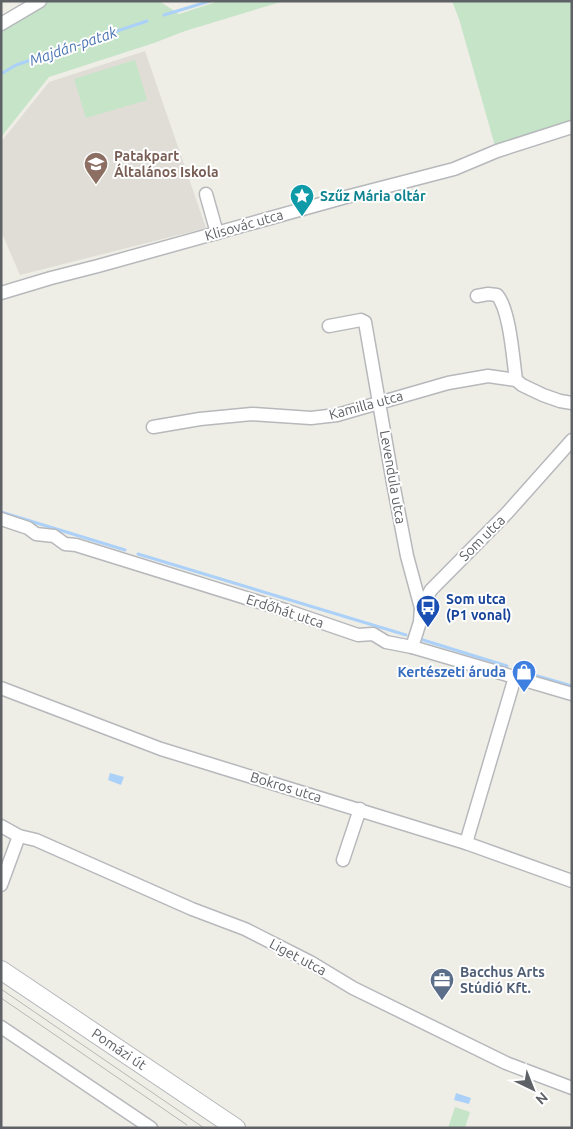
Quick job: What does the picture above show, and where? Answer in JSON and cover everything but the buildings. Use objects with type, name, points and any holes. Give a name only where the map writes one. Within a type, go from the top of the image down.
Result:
[{"type":"main road","name":"Pomázi út","points":[[1,970],[236,1128]]},
{"type":"street","points":[[1,24],[40,1]]},
{"type":"street","name":"Klisovác utca","points":[[1,293],[454,169],[497,151],[572,127]]},
{"type":"street","points":[[206,194],[217,233]]},
{"type":"street","points":[[477,296],[497,295],[502,301],[516,380]]},
{"type":"street","name":"Levendula utca","points":[[329,326],[361,320],[365,322],[395,492],[421,608]]},
{"type":"street","name":"Kamilla utca","points":[[153,427],[200,418],[252,414],[311,418],[337,415],[448,383],[488,376],[516,380],[543,395],[572,403]]},
{"type":"street","name":"Som utca","points":[[412,647],[420,622],[421,608],[436,585],[507,513],[572,440]]},
{"type":"street","name":"Erdőhát utca","points":[[1,519],[28,528],[36,534],[54,536],[65,544],[76,545],[215,588],[358,635],[373,634],[386,642],[412,647],[572,694]]},
{"type":"street","points":[[415,580],[423,585],[436,585]]},
{"type":"street","points":[[466,842],[515,677]]},
{"type":"street","name":"Bokros utca","points":[[1,688],[161,749],[466,842],[572,881]]},
{"type":"street","points":[[343,860],[360,809]]},
{"type":"street","name":"Liget utca","points":[[1,826],[19,836],[36,840],[192,909],[245,929],[310,962],[353,988],[506,1063],[572,1088]]},
{"type":"street","points":[[1,885],[19,836]]},
{"type":"street","points":[[1,1027],[151,1128]]},
{"type":"shaded area","name":"Patakpart Általános Iskola","points":[[145,51],[206,228],[20,275],[1,231],[1,142],[49,82]]},
{"type":"green space","points":[[40,1],[159,1],[179,14],[219,1],[284,1],[185,31],[49,77],[1,137],[1,24]]},
{"type":"green space","points":[[452,1],[572,1],[572,120],[495,146],[459,19]]},
{"type":"green space","points":[[135,60],[147,100],[86,118],[74,79]]},
{"type":"green space","points":[[455,1107],[470,1112],[465,1128],[448,1128]]},
{"type":"water","points":[[110,773],[124,777],[121,785],[108,780]]},
{"type":"water","points":[[456,1093],[471,1098],[469,1104],[454,1100]]},
{"type":"waterway","name":"Majdán-patak","points":[[164,15],[210,1]]},
{"type":"waterway","name":"Majdán-patak","points":[[1,74],[16,65],[147,21]]},
{"type":"waterway","points":[[1,512],[125,550]]},
{"type":"waterway","points":[[138,554],[406,635]]},
{"type":"waterway","points":[[423,640],[507,666]]},
{"type":"waterway","points":[[517,670],[572,686]]},
{"type":"tram line","points":[[1,989],[204,1128]]},
{"type":"tram line","points":[[1,998],[187,1125]]},
{"type":"place","name":"Patakpart Általános Iskola","points":[[96,185]]},
{"type":"place","name":"Szűz Mária oltár","points":[[302,217]]},
{"type":"place","name":"Som utca (P1 vonal)","points":[[428,628]]},
{"type":"place","name":"Kertészeti áruda","points":[[524,693]]},
{"type":"place","name":"Bacchus Arts Stúdió Kft.","points":[[442,1001]]}]
